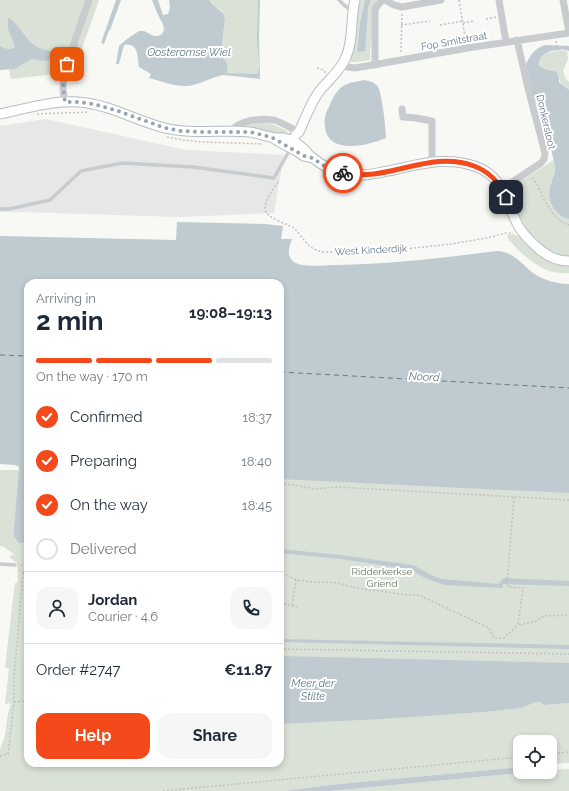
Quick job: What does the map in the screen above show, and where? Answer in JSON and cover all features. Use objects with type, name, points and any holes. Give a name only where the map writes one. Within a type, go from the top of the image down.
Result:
[{"type":"street","points":[[65,102],[64,72],[89,0]]},
{"type":"street","points":[[292,146],[300,137],[299,132],[318,94],[342,66],[350,49],[354,0]]},
{"type":"street","points":[[375,65],[375,9],[382,0]]},
{"type":"street","points":[[385,0],[402,7],[440,0]]},
{"type":"street","points":[[499,0],[506,42]]},
{"type":"street","points":[[563,0],[569,32]]},
{"type":"street","name":"Fop Smitstraat","points":[[342,66],[355,68],[569,32]]},
{"type":"street","name":"Donkersloot","points":[[502,189],[527,173],[544,159],[544,153],[517,40]]},
{"type":"street","points":[[0,114],[65,102],[94,104],[165,128],[181,131],[250,132],[273,138],[281,138],[304,156],[312,158],[326,167],[344,174],[374,174],[432,162],[456,161],[470,164],[480,168],[497,181],[502,189],[516,229],[542,252],[557,259],[569,261]]},
{"type":"street","points":[[402,110],[403,117],[432,121],[432,162]]},
{"type":"street","points":[[230,132],[234,127],[243,122],[263,120],[275,120],[299,132]]},
{"type":"lane","points":[[339,0],[352,11]]},
{"type":"lane","points":[[0,209],[10,210],[50,200],[81,171],[122,163],[193,167],[274,178],[292,146]]},
{"type":"lane","points":[[0,564],[15,564]]},
{"type":"path","points":[[459,0],[467,48]]},
{"type":"path","points":[[401,60],[402,7]]},
{"type":"path","points":[[486,19],[502,16]]},
{"type":"path","points":[[402,25],[430,21]]},
{"type":"path","points":[[440,25],[474,21]]},
{"type":"path","points":[[556,41],[557,49]]},
{"type":"path","points":[[317,68],[323,70]]},
{"type":"path","points":[[50,114],[93,112]]},
{"type":"path","points":[[164,136],[203,142],[265,144]]},
{"type":"path","points":[[527,173],[537,184],[544,200],[554,215],[563,223],[569,225]]},
{"type":"path","name":"West Kinderdijk","points":[[280,179],[272,190],[265,206],[266,213],[295,229],[312,249],[319,251],[377,252],[450,244],[487,238],[516,229]]},
{"type":"path","points":[[284,484],[314,489],[337,487],[569,500]]},
{"type":"path","points":[[514,497],[507,584],[508,587],[523,588],[518,625]]},
{"type":"path","points":[[15,564],[24,566]]},
{"type":"path","points":[[0,756],[8,754],[14,702],[14,677],[23,573],[15,564]]},
{"type":"path","points":[[284,574],[296,580],[332,582],[362,589],[407,595],[419,595],[489,628],[494,638],[504,638],[518,625],[534,622],[544,616],[569,615]]},
{"type":"path","points":[[292,605],[296,580]]},
{"type":"path","points":[[284,604],[300,607]]},
{"type":"path","points":[[284,649],[569,654]]},
{"type":"path","points":[[14,702],[24,701]]},
{"type":"path","points":[[557,753],[569,752]]},
{"type":"path","points":[[163,791],[513,758]]},
{"type":"shaded area","points":[[46,119],[186,150],[284,155],[274,213],[180,217],[0,212],[0,126]]},
{"type":"green space","points":[[0,0],[86,0],[65,58],[60,57],[56,74],[11,79],[9,68],[0,70]]},
{"type":"green space","points":[[92,0],[99,0],[80,54],[71,58]]},
{"type":"green space","points":[[209,0],[258,0],[258,75],[226,73],[223,57],[221,56],[225,19],[222,11],[213,5]]},
{"type":"green space","points":[[359,0],[365,0],[360,22],[357,52],[370,1],[377,0],[375,3],[370,60],[351,62],[351,52]]},
{"type":"green space","points":[[560,50],[567,51],[568,59],[563,71],[569,82],[569,90],[562,86],[559,77],[554,71],[547,70],[539,66],[542,56]]},
{"type":"green space","points":[[264,122],[277,126],[288,132],[282,136],[240,128]]},
{"type":"green space","points":[[554,160],[556,172],[551,182],[565,218],[569,219],[569,257],[555,253],[536,241],[523,223],[508,189]]},
{"type":"green space","points":[[512,234],[522,239],[539,253],[569,264],[569,273],[553,272],[535,264],[524,256],[509,241],[507,235]]},
{"type":"green space","points":[[0,470],[19,470],[14,537],[19,543],[24,543],[24,767],[284,767],[284,724],[485,712],[521,708],[536,702],[540,702],[544,705],[569,703],[569,763],[557,764],[557,735],[513,735],[513,768],[339,784],[283,791],[0,791],[0,749],[5,736],[8,713],[11,704],[9,703],[5,705],[9,668],[5,668],[15,583],[18,582],[17,563],[9,557],[14,554],[0,546]]},
{"type":"green space","name":"Ridderkerkse Griend","points":[[284,475],[569,488],[569,674],[284,675]]},
{"type":"green space","points":[[569,769],[569,791],[330,791],[513,774],[513,779],[557,779],[557,770]]},
{"type":"water","points":[[116,0],[121,0],[104,44],[101,43]]},
{"type":"water","name":"Oosteromse Wiel","points":[[152,0],[158,0],[163,15],[168,14],[170,8],[169,0],[209,0],[223,13],[225,19],[221,53],[228,66],[226,73],[258,74],[258,0],[260,0],[260,79],[223,75],[188,86],[165,83],[149,78],[151,74],[139,67],[135,48],[129,45],[124,45],[119,64],[116,64],[119,46],[139,31],[144,31],[154,36],[162,34],[164,30],[163,24]]},
{"type":"water","points":[[365,0],[371,0],[368,8],[365,51],[357,52],[360,22]]},
{"type":"water","points":[[9,18],[35,46],[50,51],[57,57],[45,61],[32,59],[14,69],[0,70],[0,46],[7,49],[15,48],[8,29]]},
{"type":"water","points":[[545,45],[569,46],[569,51],[555,50],[542,56],[539,66],[557,73],[559,82],[569,90],[569,219],[559,214],[551,202],[550,191],[555,174],[555,166],[541,107],[534,101],[526,64],[533,52]]},
{"type":"water","points":[[364,80],[372,82],[378,87],[384,112],[386,138],[360,145],[341,145],[334,142],[328,136],[325,127],[326,114],[331,101],[343,86]]},
{"type":"water","name":"Noord","points":[[177,222],[265,224],[283,226],[281,239],[292,239],[289,254],[291,260],[298,264],[320,266],[396,262],[497,251],[507,253],[512,256],[541,278],[569,284],[569,493],[284,479],[284,279],[24,279],[24,543],[19,543],[14,537],[14,528],[19,467],[15,465],[0,464],[0,236],[176,240]]},
{"type":"water","points":[[284,549],[413,565],[435,577],[442,579],[498,584],[504,578],[569,581],[569,586],[503,584],[503,588],[444,585],[423,577],[412,570],[341,559],[284,553]]},
{"type":"water","points":[[284,639],[569,645],[569,649],[284,642]]},
{"type":"water","name":"Meer der Stilte","points":[[284,656],[569,663],[569,703],[544,705],[540,702],[536,702],[521,708],[485,712],[284,724]]},
{"type":"water","points":[[513,768],[513,774],[330,791],[283,791],[339,784]]},
{"type":"ferry route","points":[[0,355],[24,356]]},
{"type":"ferry route","points":[[284,372],[569,388]]},
{"type":"way so far","points":[[67,64],[64,72],[65,102],[94,104],[165,128],[181,131],[250,132],[263,135],[273,138],[326,167],[343,173]]},
{"type":"route","points":[[343,173],[356,175],[374,174],[422,164],[456,161],[480,168],[491,175],[497,181],[506,197]]}]
